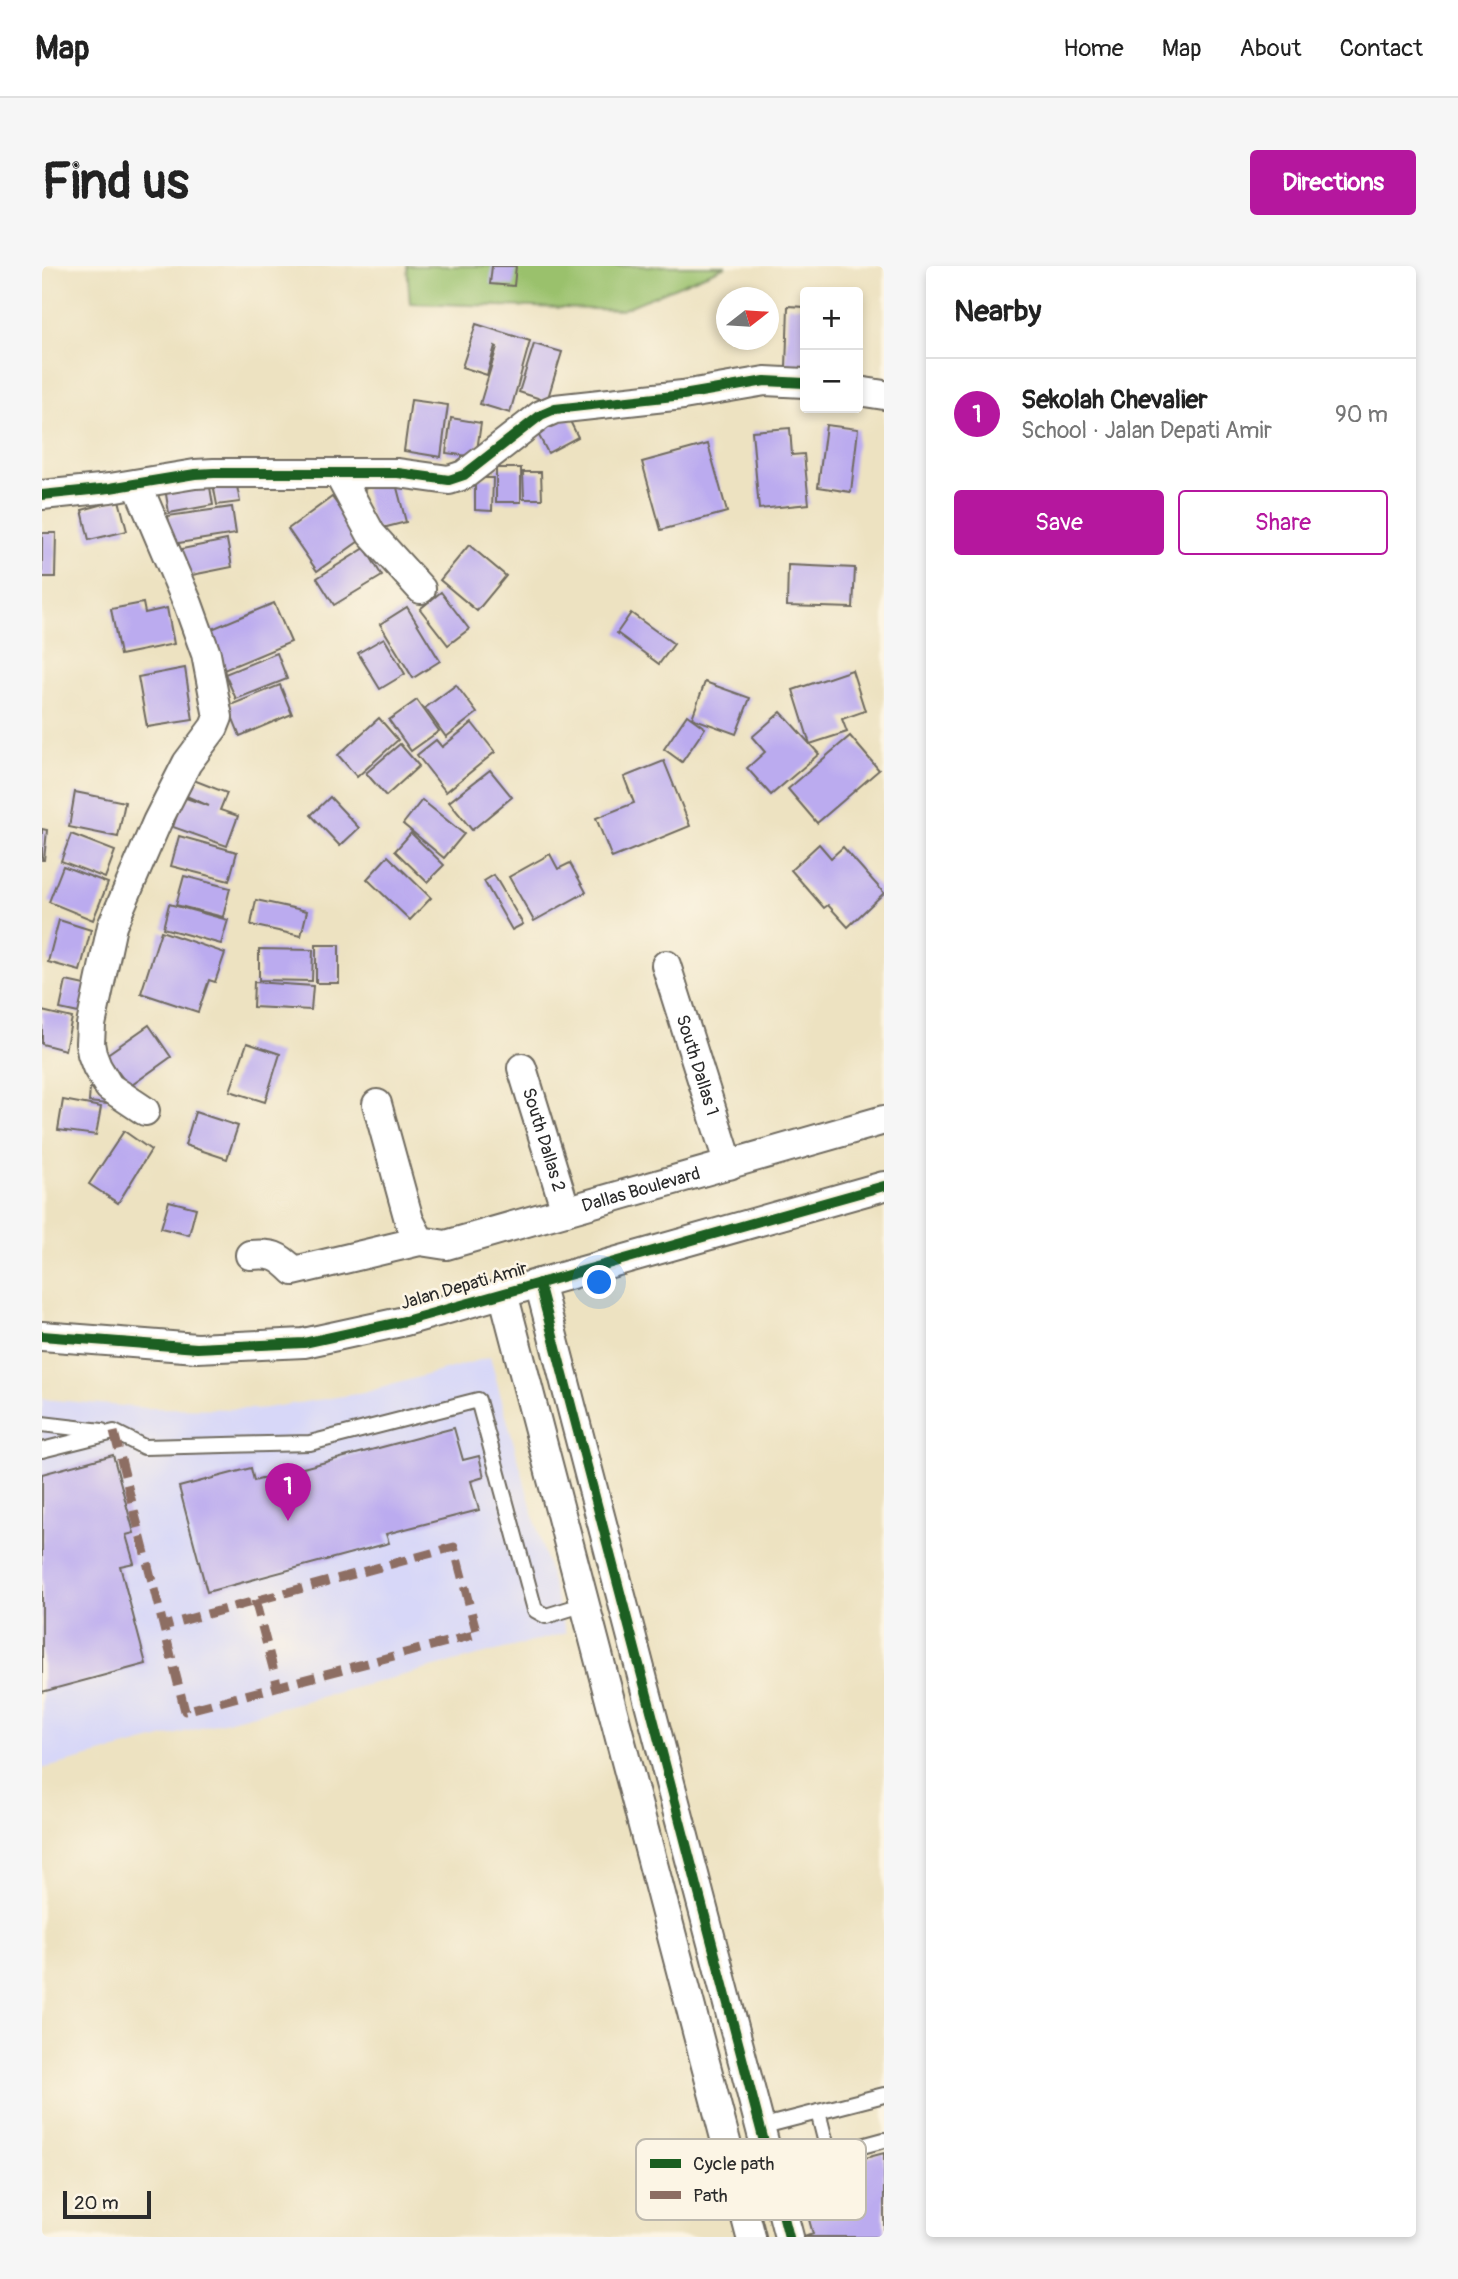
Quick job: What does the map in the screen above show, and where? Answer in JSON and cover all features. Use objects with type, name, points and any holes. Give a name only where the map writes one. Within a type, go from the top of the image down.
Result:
[{"type":"street","points":[[42,495],[214,472],[398,473],[454,480],[541,415],[555,409],[683,395],[765,381],[800,383]]},
{"type":"street","points":[[863,392],[884,395]]},
{"type":"street","points":[[338,473],[371,534],[421,589]]},
{"type":"street","points":[[137,484],[201,641],[218,717],[214,727],[187,763],[157,822],[113,926],[91,1025],[90,1043],[97,1068],[109,1087],[145,1111]]},
{"type":"street","name":"South Dallas 1","points":[[666,965],[729,1164]]},
{"type":"street","name":"South Dallas 2","points":[[522,1068],[566,1211]]},
{"type":"street","points":[[377,1104],[414,1231]]},
{"type":"street","name":"Dallas Boulevard","points":[[250,1255],[269,1253],[284,1260],[294,1271],[414,1231],[446,1245],[884,1120]]},
{"type":"street","name":"Jalan Depati Amir","points":[[42,1336],[197,1348],[304,1343],[405,1321],[884,1186]]},
{"type":"street","points":[[539,1283],[763,2139]]},
{"type":"street","points":[[503,1293],[725,2139]]},
{"type":"street","points":[[747,2220],[751,2237]]},
{"type":"street","points":[[785,2220],[789,2237]]},
{"type":"lane","points":[[42,1424],[114,1432],[144,1447],[310,1443],[478,1400],[535,1611],[546,1616],[585,1604]]},
{"type":"lane","points":[[42,1450],[114,1432]]},
{"type":"lane","points":[[760,2127],[884,2095]]},
{"type":"lane","points":[[818,2112],[825,2139]]},
{"type":"lane","points":[[866,2145],[884,2140]]},
{"type":"shaded area","points":[[490,1357],[566,1633],[42,1769],[42,1399],[146,1408],[259,1409],[363,1393]]},
{"type":"green space","points":[[407,266],[726,266],[621,310],[410,303]]},
{"type":"building","points":[[492,266],[516,266],[514,286],[490,284]]},
{"type":"building","points":[[788,306],[800,307],[800,368],[786,368]]},
{"type":"building","points":[[476,324],[530,341],[510,413],[480,404],[497,347],[495,346],[487,375],[462,367]]},
{"type":"building","points":[[534,344],[562,352],[547,401],[519,392]]},
{"type":"building","points":[[411,400],[448,405],[441,457],[404,451]]},
{"type":"building","points":[[568,417],[578,437],[548,453],[537,432]]},
{"type":"building","points":[[451,418],[481,423],[476,457],[446,453]]},
{"type":"building","points":[[826,425],[858,429],[851,492],[818,487]]},
{"type":"building","points":[[790,428],[792,455],[804,454],[809,504],[759,509],[752,431]]},
{"type":"building","points":[[708,444],[727,512],[661,530],[642,462]]},
{"type":"building","points":[[496,468],[521,468],[521,502],[496,502]]},
{"type":"building","points":[[523,472],[541,472],[542,499],[524,499]]},
{"type":"building","points":[[475,478],[493,478],[492,511],[475,510]]},
{"type":"building","points":[[395,480],[406,522],[375,530],[364,489]]},
{"type":"building","points":[[209,481],[213,505],[169,513],[165,488]]},
{"type":"building","points":[[236,481],[240,502],[217,505],[213,484]]},
{"type":"building","points":[[332,497],[362,539],[317,571],[288,529]]},
{"type":"building","points":[[119,500],[127,531],[89,540],[82,510]]},
{"type":"building","points":[[232,507],[236,534],[172,544],[168,516]]},
{"type":"building","points":[[42,533],[56,533],[55,577],[42,577]]},
{"type":"building","points":[[227,540],[232,567],[182,577],[177,550]]},
{"type":"building","points":[[469,545],[506,576],[477,611],[440,580]]},
{"type":"building","points":[[365,548],[382,576],[334,605],[317,578]]},
{"type":"building","points":[[788,565],[855,568],[853,608],[787,606]]},
{"type":"building","points":[[441,592],[469,629],[448,645],[420,609]]},
{"type":"building","points":[[143,603],[145,613],[167,608],[174,644],[120,655],[111,609]]},
{"type":"building","points":[[274,603],[291,642],[224,670],[207,631]]},
{"type":"building","points":[[407,607],[440,661],[413,678],[380,624]]},
{"type":"building","points":[[631,613],[674,644],[659,664],[617,633]]},
{"type":"building","points":[[384,638],[405,674],[380,689],[358,653]]},
{"type":"building","points":[[277,653],[287,679],[236,699],[225,674]]},
{"type":"building","points":[[185,668],[193,720],[147,727],[138,677]]},
{"type":"building","points":[[852,670],[865,711],[842,719],[847,732],[810,744],[793,690]]},
{"type":"building","points":[[705,682],[750,698],[736,734],[692,718]]},
{"type":"building","points":[[280,685],[292,714],[240,736],[228,706]]},
{"type":"building","points":[[456,685],[477,713],[446,737],[425,708]]},
{"type":"building","points":[[417,700],[439,731],[411,751],[389,720]]},
{"type":"building","points":[[781,712],[819,754],[771,795],[747,768],[765,752],[752,737]]},
{"type":"building","points":[[687,715],[705,728],[682,762],[664,749]]},
{"type":"building","points":[[379,718],[398,740],[357,777],[338,755]]},
{"type":"building","points":[[472,723],[495,752],[446,792],[417,755],[436,740],[442,747]]},
{"type":"building","points":[[850,736],[879,770],[817,823],[788,789]]},
{"type":"building","points":[[400,744],[419,766],[386,796],[366,773]]},
{"type":"building","points":[[664,761],[690,826],[612,858],[596,818],[634,803],[624,777]]},
{"type":"building","points":[[490,770],[512,797],[472,830],[449,802]]},
{"type":"building","points":[[191,779],[227,793],[220,810],[238,816],[227,846],[173,827],[183,797],[209,806],[184,795]]},
{"type":"building","points":[[75,792],[125,802],[118,837],[69,827]]},
{"type":"building","points":[[330,797],[359,828],[340,846],[311,815]]},
{"type":"building","points":[[422,800],[464,834],[444,858],[403,824]]},
{"type":"building","points":[[42,829],[47,830],[44,860],[42,860]]},
{"type":"building","points":[[411,833],[444,865],[427,882],[395,851]]},
{"type":"building","points":[[71,834],[115,851],[105,878],[61,861]]},
{"type":"building","points":[[179,836],[237,852],[229,881],[171,866]]},
{"type":"building","points":[[819,844],[831,858],[843,847],[884,893],[848,927],[828,905],[824,908],[791,870]]},
{"type":"building","points":[[550,854],[558,869],[570,863],[586,892],[534,921],[509,877]]},
{"type":"building","points":[[388,856],[431,898],[410,920],[367,879]]},
{"type":"building","points":[[63,866],[108,883],[93,920],[49,902]]},
{"type":"building","points":[[494,875],[523,924],[512,930],[484,881]]},
{"type":"building","points":[[184,876],[230,888],[223,917],[176,905]]},
{"type":"building","points":[[256,900],[307,911],[301,936],[251,925]]},
{"type":"building","points":[[169,904],[228,920],[221,944],[163,928]]},
{"type":"building","points":[[59,920],[91,930],[80,971],[48,962]]},
{"type":"building","points":[[161,931],[225,953],[215,982],[209,980],[198,1012],[141,993]]},
{"type":"building","points":[[316,945],[339,945],[339,983],[316,983]]},
{"type":"building","points":[[259,949],[313,950],[312,981],[259,980]]},
{"type":"building","points":[[66,981],[89,986],[83,1014],[60,1009]]},
{"type":"building","points":[[254,982],[313,986],[311,1010],[253,1007]]},
{"type":"building","points":[[42,1011],[72,1018],[65,1050],[42,1044]]},
{"type":"building","points":[[149,1025],[171,1057],[129,1087],[106,1055]]},
{"type":"building","points":[[247,1043],[280,1054],[265,1102],[230,1091]]},
{"type":"building","points":[[90,1088],[108,1090],[107,1104],[89,1102]]},
{"type":"building","points":[[63,1100],[101,1107],[96,1135],[58,1130]]},
{"type":"building","points":[[195,1112],[238,1126],[227,1159],[185,1145]]},
{"type":"building","points":[[124,1131],[151,1150],[118,1203],[89,1184]]},
{"type":"building","points":[[169,1201],[196,1208],[189,1235],[161,1228]]},
{"type":"building","points":[[454,1428],[463,1460],[479,1456],[484,1477],[471,1481],[479,1510],[386,1534],[389,1543],[207,1592],[179,1487],[251,1468],[254,1481]]},
{"type":"building","points":[[113,1455],[134,1533],[126,1535],[134,1563],[120,1566],[146,1664],[42,1692],[42,1474]]},
{"type":"building","points":[[884,2153],[884,2237],[804,2237],[813,2234],[809,2220],[866,2220],[866,2158]]},
{"type":"marked path","points":[[114,1432],[185,1711],[477,1634],[454,1547],[163,1626]]},
{"type":"marked path","points":[[255,1600],[278,1687]]},
{"type":"cycle path","points":[[42,495],[214,473],[398,473],[449,480],[464,475],[541,415],[555,409],[683,395],[765,381],[800,383]]},
{"type":"cycle path","points":[[42,1336],[197,1348],[304,1343],[405,1321],[884,1186]]},
{"type":"cycle path","points":[[539,1283],[763,2139]]},
{"type":"cycle path","points":[[785,2220],[789,2237]]},
{"type":"place","name":"Sekolah Chevalier","points":[[288,1521]]}]
